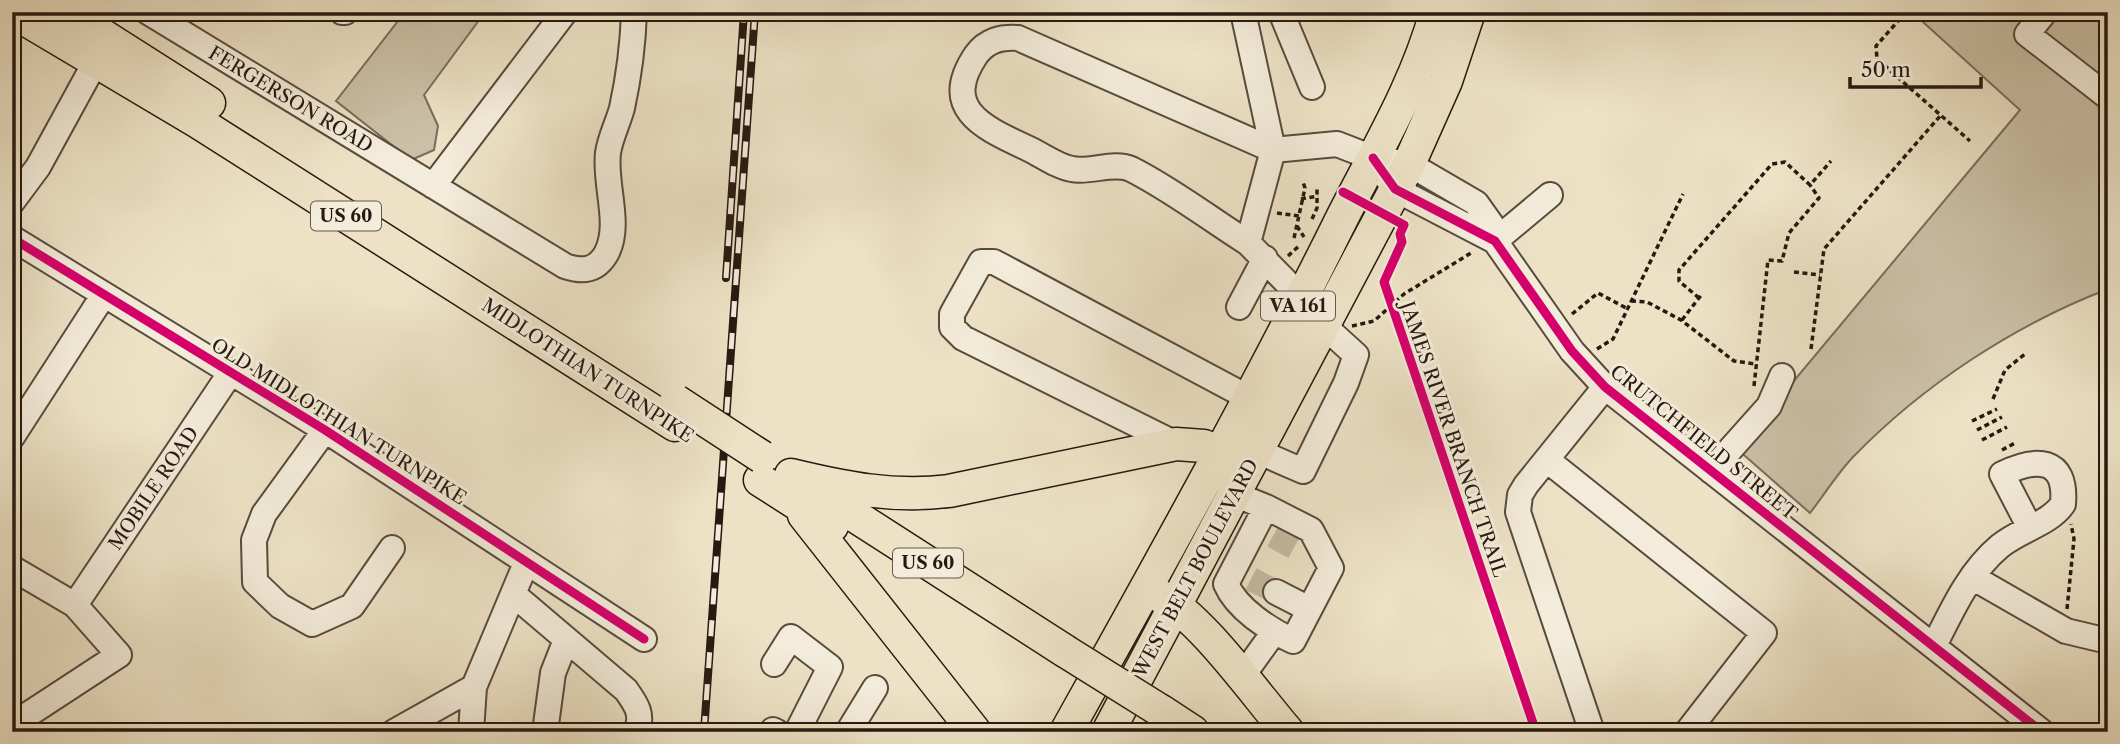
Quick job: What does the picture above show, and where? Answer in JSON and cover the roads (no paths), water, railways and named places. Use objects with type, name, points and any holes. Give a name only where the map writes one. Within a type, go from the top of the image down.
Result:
[{"type":"main road","name":"MIDLOTHIAN TURNPIKE","points":[[13,12],[86,33],[221,136],[676,413],[1158,723],[1193,732]]},
{"type":"main road","name":"VA 161","points":[[1247,453],[1251,399],[1409,86],[1436,12]]},
{"type":"main road","name":"VA 161","points":[[1247,453],[1334,322],[1446,81],[1469,12]]},
{"type":"main road","points":[[790,486],[911,495],[961,489],[1176,444],[1247,453]]},
{"type":"main road","name":"WEST BELT BOULEVARD","points":[[1108,732],[1234,494],[1247,453]]},
{"type":"main road","name":"WEST BELT BOULEVARD","points":[[1066,732],[1146,588],[1247,453]]},
{"type":"main road","points":[[790,486],[821,534],[975,732]]},
{"type":"main road","points":[[1146,588],[1177,604],[1288,732]]},
{"type":"street","name":"FERGERSON ROAD","points":[[148,12],[565,266],[578,270],[594,267],[606,254],[610,241],[608,154],[622,109],[633,46],[634,12]]},
{"type":"street","points":[[433,186],[565,12]]},
{"type":"street","points":[[1239,307],[1265,253],[1273,150],[1243,12]]},
{"type":"street","points":[[1281,12],[1312,88]]},
{"type":"street","points":[[2045,12],[2027,34],[2108,97]]},
{"type":"street","points":[[12,202],[38,167],[86,33]]},
{"type":"street","points":[[1247,453],[1303,471],[1346,383],[1356,355],[1334,322],[1302,298],[1265,253],[1128,167],[1072,169],[1001,136],[974,120],[964,103],[962,86],[976,55],[986,44],[1003,37],[1018,38],[1273,150],[1337,144],[1373,158]]},
{"type":"street","name":"CRUTCHFIELD STREET","points":[[1373,158],[1402,177],[1485,245],[1605,387],[2042,732]]},
{"type":"street","points":[[1485,245],[1550,195]]},
{"type":"street","name":"OLD MIDLOTHIAN TURNPIKE","points":[[12,238],[325,430],[644,639]]},
{"type":"street","points":[[1176,444],[963,338],[952,327],[953,314],[981,262],[994,262],[1251,399]]},
{"type":"street","points":[[12,437],[103,296]]},
{"type":"street","name":"MOBILE ROAD","points":[[75,605],[231,372]]},
{"type":"street","points":[[1711,471],[1769,406],[1782,376]]},
{"type":"street","points":[[1592,732],[1518,512],[1520,495],[1605,387]]},
{"type":"street","points":[[325,430],[264,514],[254,540],[255,582],[280,606],[312,624],[352,606],[392,548]]},
{"type":"street","points":[[1547,460],[1764,633],[1687,732]]},
{"type":"street","points":[[1234,494],[1265,523],[1311,530],[1331,568]]},
{"type":"street","points":[[1265,523],[1242,568],[1226,584],[1232,597],[1274,632],[1293,642],[1331,568]]},
{"type":"street","points":[[1934,646],[1972,577],[2001,546],[2029,526]]},
{"type":"street","points":[[1210,540],[1242,568]]},
{"type":"street","points":[[1298,550],[1331,568]]},
{"type":"street","points":[[471,732],[474,687],[527,563]]},
{"type":"street","points":[[12,568],[75,605],[119,655],[12,725]]},
{"type":"street","points":[[1972,577],[2066,631],[2108,641]]},
{"type":"street","points":[[1276,592],[1310,609]]},
{"type":"street","points":[[513,594],[626,690],[638,707],[640,723],[636,732]]},
{"type":"street","points":[[1241,678],[1274,632]]},
{"type":"street","points":[[774,664],[790,637],[830,667],[782,731]]},
{"type":"street","points":[[545,732],[553,673],[566,640]]},
{"type":"street","points":[[394,732],[474,687]]},
{"type":"street","points":[[848,732],[875,688]]},
{"type":"tunnel","points":[[1273,536],[1299,550]]},
{"type":"tunnel","points":[[1251,579],[1276,592]]},
{"type":"railway","points":[[726,278],[744,12]]},
{"type":"railway","points":[[704,732],[755,12]]}]
